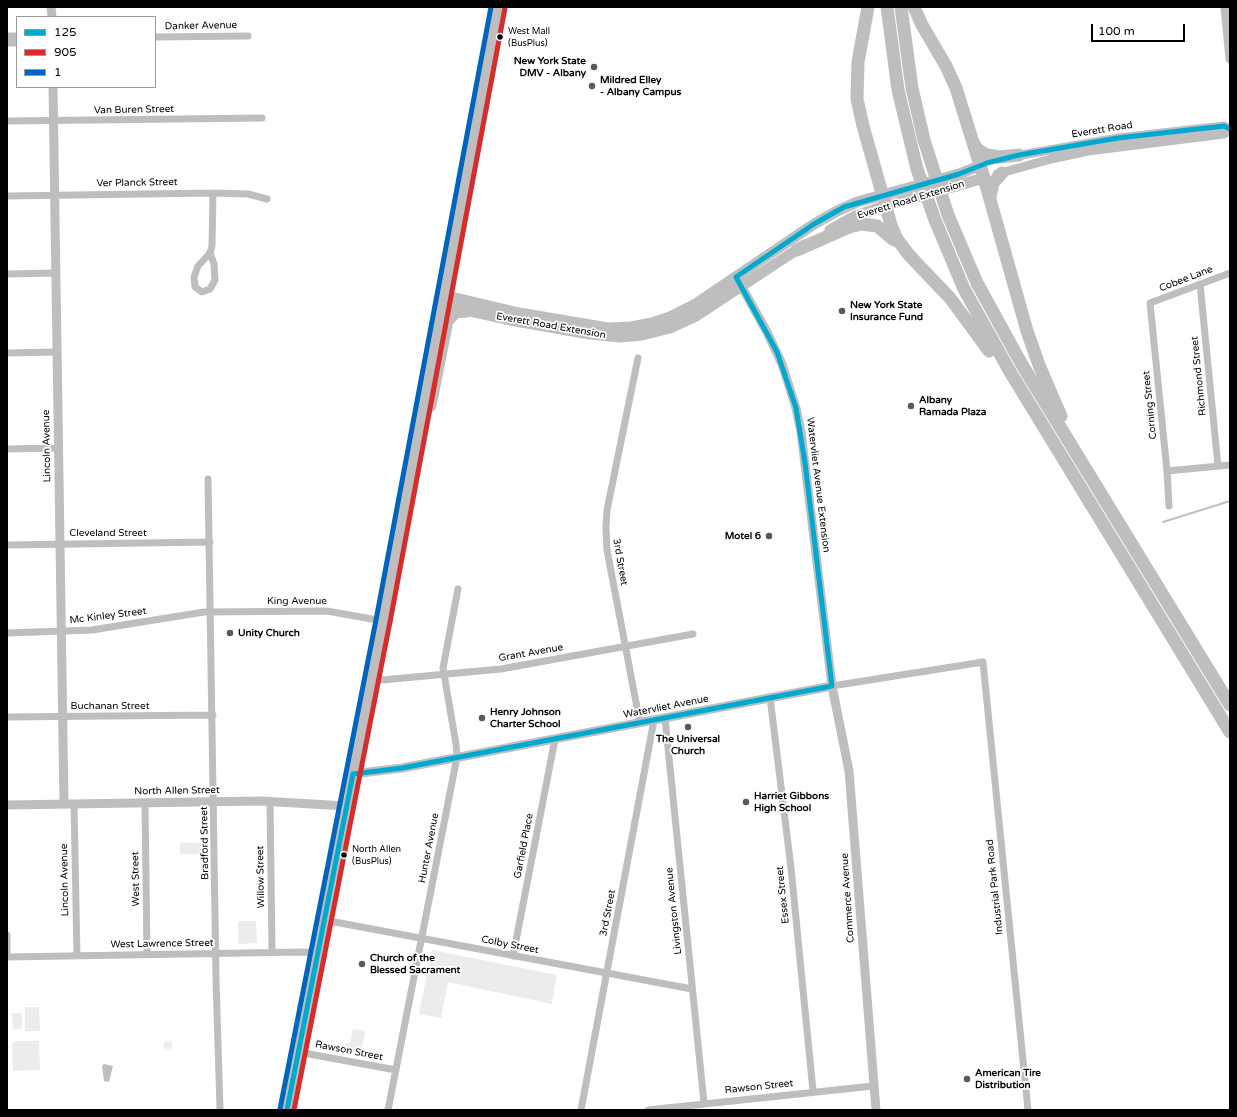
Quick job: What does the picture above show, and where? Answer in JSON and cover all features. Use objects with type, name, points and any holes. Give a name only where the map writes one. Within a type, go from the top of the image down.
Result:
[{"type":"highway","points":[[868,7],[858,62],[856,86],[862,119],[883,200],[897,240],[916,263]]},
{"type":"highway","points":[[887,7],[893,62],[917,169],[935,220],[958,275],[986,330],[1230,732]]},
{"type":"highway","points":[[901,7],[907,60],[919,120],[933,171],[955,233],[977,283],[998,324],[1230,705]]},
{"type":"highway","points":[[914,7],[922,25],[951,77],[990,199],[1033,348],[1079,458]]},
{"type":"highway","points":[[969,133],[977,149],[987,155],[1000,157],[1019,155]]},
{"type":"highway","points":[[990,199],[993,184],[1002,173]]},
{"type":"highway","points":[[797,250],[852,226],[872,224],[883,229],[958,308],[1057,448]]},
{"type":"main road","points":[[287,1110],[353,774],[370,679],[383,621],[498,7]]},
{"type":"main road","name":"Everett Road Extension","points":[[442,300],[478,312],[606,336],[642,335],[662,330],[689,320],[738,282],[830,215],[857,202],[899,197],[981,172]]},
{"type":"main road","name":"Everett Road Extension","points":[[442,300],[608,328],[642,326],[678,314],[797,250],[883,200]]},
{"type":"main road","points":[[452,250],[450,281],[458,294],[463,297],[528,310],[536,316]]},
{"type":"main road","points":[[421,413],[431,406],[448,321],[456,313],[478,312]]},
{"type":"street","points":[[1225,7],[1230,59]]},
{"type":"street","name":"Danker Avenue","points":[[156,37],[248,36]]},
{"type":"street","name":"Lincoln Avenue","points":[[53,88],[64,804]]},
{"type":"street","name":"Van Buren Street","points":[[7,121],[262,118]]},
{"type":"street","name":"Everett Road","points":[[981,172],[1019,155],[1224,126],[1230,129]]},
{"type":"street","name":"Everett Road","points":[[981,172],[1002,173],[1118,142]]},
{"type":"street","points":[[210,253],[214,264],[215,280],[210,289],[201,292],[195,287],[195,274],[198,266],[210,253],[212,246],[212,193]]},
{"type":"street","name":"Ver Planck Street","points":[[7,196],[212,193],[248,194],[268,199]]},
{"type":"street","points":[[7,274],[56,273]]},
{"type":"street","name":"Cobee Lane","points":[[1150,303],[1230,273]]},
{"type":"street","name":"Watervliet Avenue Extension","points":[[738,282],[777,352],[796,408],[805,463],[832,686]]},
{"type":"street","name":"Richmond Street","points":[[1200,284],[1218,466]]},
{"type":"street","name":"Corning Street","points":[[1150,303],[1167,471],[1169,506]]},
{"type":"street","points":[[7,353],[57,352]]},
{"type":"street","name":"3rd Street","points":[[638,358],[607,510],[606,528],[607,550],[640,723]]},
{"type":"street","points":[[7,449],[58,448]]},
{"type":"street","points":[[1167,471],[1230,465]]},
{"type":"street","name":"Bradford Street","points":[[208,479],[220,1110]]},
{"type":"street","name":"Cleveland Street","points":[[7,545],[210,542]]},
{"type":"street","name":"Hunter Avenue","points":[[388,1110],[456,757],[456,744],[443,666],[458,589]]},
{"type":"street","name":"King Avenue","points":[[211,612],[327,611],[383,621]]},
{"type":"street","name":"Mc Kinley Street","points":[[7,633],[61,632],[98,629],[211,612]]},
{"type":"street","name":"Grant Avenue","points":[[370,679],[382,680],[505,668],[693,634]]},
{"type":"street","name":"Watervliet Avenue","points":[[353,774],[380,771],[555,739],[770,697],[983,662]]},
{"type":"street","name":"Industrial Park Road","points":[[983,662],[1028,1110]]},
{"type":"street","name":"Commerce Avenue","points":[[832,686],[849,771],[876,1110]]},
{"type":"street","name":"Essex Street","points":[[770,697],[791,868],[813,1091]]},
{"type":"street","name":"Buchanan Street","points":[[7,717],[213,716]]},
{"type":"street","name":"Livingston Avenue","points":[[665,718],[704,1102]]},
{"type":"street","name":"3rd Street","points":[[581,1110],[654,720]]},
{"type":"street","name":"Garfield Place","points":[[513,956],[555,739]]},
{"type":"street","name":"North Allen Street","points":[[7,805],[270,801],[346,806]]},
{"type":"street","name":"Willow Street","points":[[270,801],[272,952]]},
{"type":"street","name":"West Street","points":[[145,803],[146,955]]},
{"type":"street","name":"Lincoln Avenue","points":[[74,804],[77,956]]},
{"type":"street","name":"Colby Street","points":[[324,920],[692,989]]},
{"type":"street","points":[[7,935],[7,957]]},
{"type":"street","name":"West Lawrence Street","points":[[7,957],[272,952],[317,953]]},
{"type":"street","name":"Rawson Street","points":[[298,1052],[396,1070]]},
{"type":"street","name":"Rawson Street","points":[[648,1110],[704,1102],[873,1086]]},
{"type":"shaded area","points":[[207,842],[207,854],[180,854],[180,843]]},
{"type":"shaded area","points":[[238,921],[256,921],[257,943],[238,944]]},
{"type":"shaded area","points":[[432,950],[557,975],[552,1004],[448,982],[441,1018],[419,1014]]},
{"type":"shaded area","points":[[25,1007],[39,1007],[40,1031],[25,1031]]},
{"type":"shaded area","points":[[12,1013],[22,1013],[22,1029],[13,1029]]},
{"type":"shaded area","points":[[353,1029],[366,1031],[359,1055],[344,1053],[346,1043],[350,1043]]},
{"type":"shaded area","points":[[15,1041],[39,1041],[40,1070],[13,1071],[12,1044]]},
{"type":"shaded area","points":[[166,1041],[170,1041],[172,1045],[170,1049],[166,1049],[164,1047],[164,1043]]},
{"type":"shaded area","points":[[104,1064],[113,1066],[109,1082],[104,1081],[102,1066]]},
{"type":"waterway","points":[[1163,522],[1230,501]]},
{"type":"transit line","name":"1","points":[[280,1109],[376,620],[491,7]]},
{"type":"transit line","name":"905","points":[[294,1110],[390,622],[505,8]]},
{"type":"transit line","name":"125","points":[[287,1110],[353,774],[402,768],[832,686],[805,463],[796,408],[777,352],[736,277],[814,224],[844,207],[959,174],[987,163],[1019,155],[1118,138],[1224,126],[1230,129]]},
{"type":"place","name":"West Mall (BusPlus)","points":[[500,37]]},
{"type":"place","name":"New York State DMV - Albany","points":[[594,67]]},
{"type":"place","name":"Mildred Elley - Albany Campus","points":[[592,86]]},
{"type":"place","name":"New York State Insurance Fund","points":[[842,311]]},
{"type":"place","name":"Albany Ramada Plaza","points":[[911,406]]},
{"type":"place","name":"Motel 6","points":[[769,536]]},
{"type":"place","name":"Unity Church","points":[[230,633]]},
{"type":"place","name":"Henry Johnson Charter School","points":[[482,718]]},
{"type":"place","name":"The Universal Church","points":[[688,727]]},
{"type":"place","name":"Harriet Gibbons High School","points":[[746,802]]},
{"type":"place","name":"North Allen (BusPlus)","points":[[344,855]]},
{"type":"place","name":"Church of the Blessed Sacrament","points":[[362,964]]},
{"type":"place","name":"American Tire Distribution","points":[[967,1079]]}]
